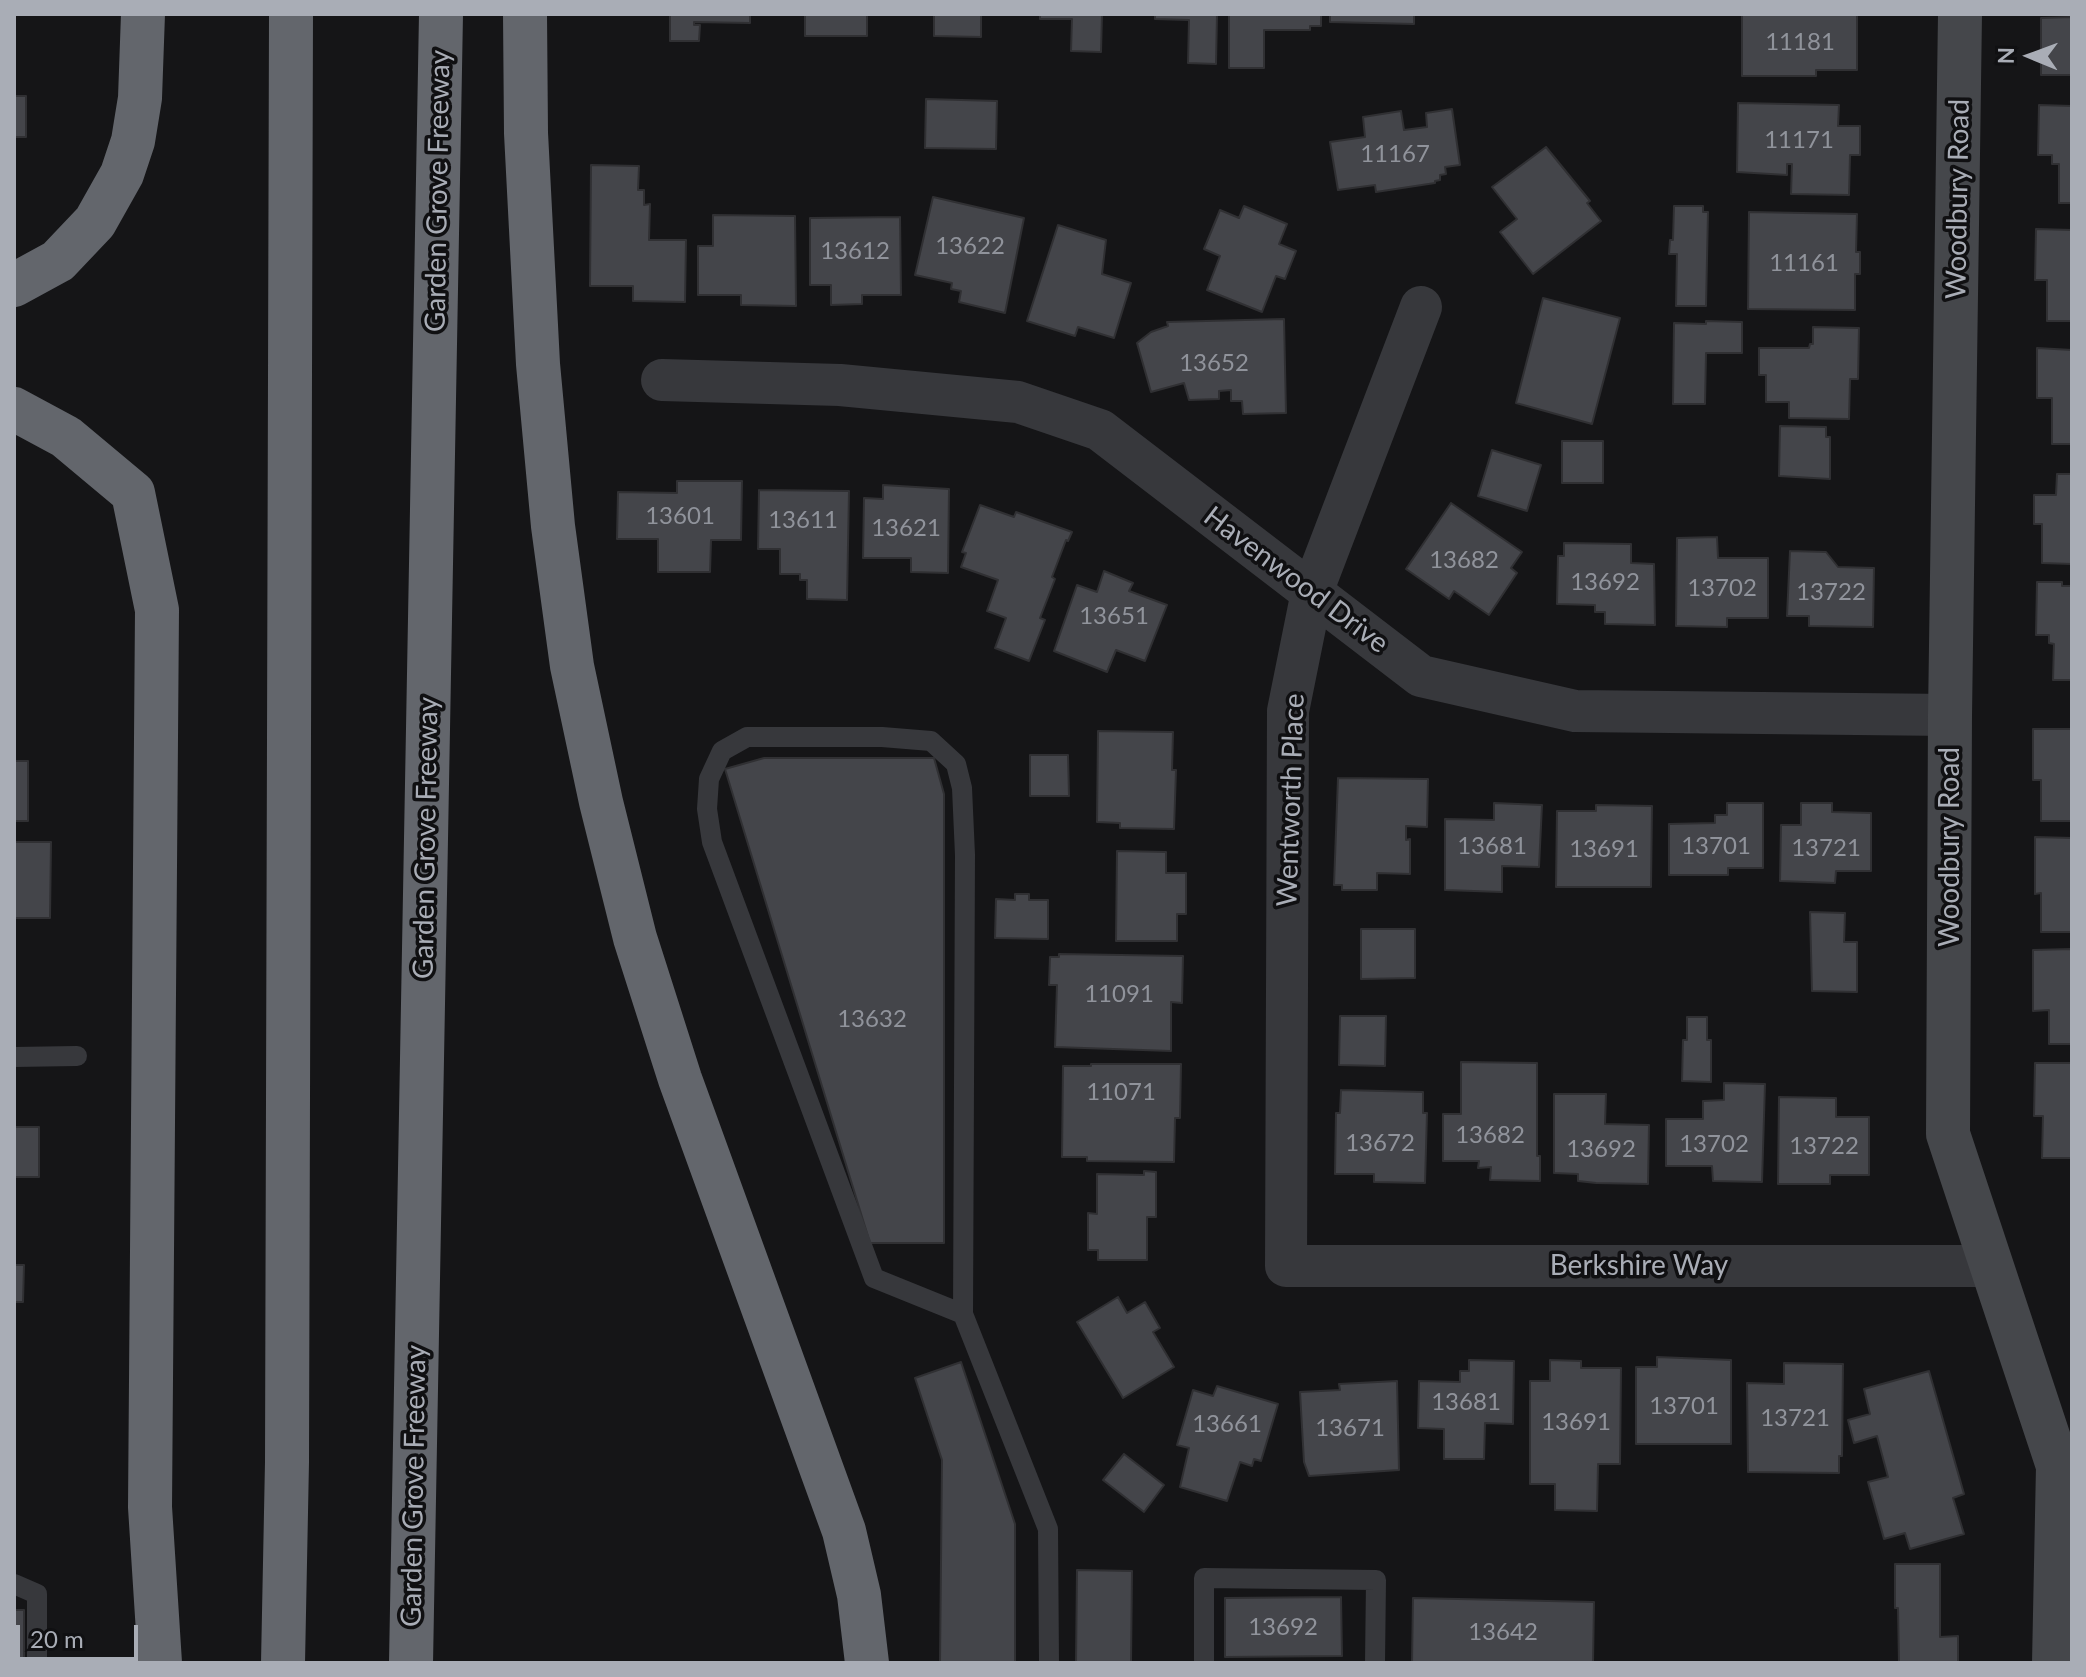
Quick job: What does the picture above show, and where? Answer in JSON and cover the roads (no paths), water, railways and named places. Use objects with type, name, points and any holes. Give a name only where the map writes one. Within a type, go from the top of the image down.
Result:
[{"type":"highway","points":[[14,285],[58,261],[95,222],[122,174],[133,141],[140,98],[143,14]]},
{"type":"highway","points":[[283,1663],[287,1446],[291,14]]},
{"type":"highway","name":"Garden Grove Freeway","points":[[411,1663],[441,14]]},
{"type":"highway","points":[[525,14],[527,161],[538,364],[553,526],[572,666],[604,815],[635,938],[680,1079],[844,1531],[859,1595],[867,1663]]},
{"type":"highway","points":[[14,409],[66,437],[133,493],[157,610],[150,1507],[160,1663]]},
{"type":"street","name":"Woodbury Road","points":[[1960,14],[1950,715],[1948,1134],[2058,1466],[2054,1663]]},
{"type":"street","name":"Wentworth Place","points":[[1286,1266],[1288,711],[1312,592],[1421,307]]},
{"type":"street","name":"Havenwood Drive","points":[[662,380],[840,385],[1018,402],[1100,430],[1421,676],[1575,711],[1950,715]]},
{"type":"street","name":"Berkshire Way","points":[[1286,1266],[1991,1266]]},
{"type":"lane","points":[[963,1314],[874,1278],[712,842],[707,809],[709,779],[722,751],[747,737],[882,737],[931,741],[956,764],[962,788],[965,855],[963,1314],[1048,1529],[1049,1663]]},
{"type":"lane","points":[[14,1057],[77,1056]]},
{"type":"lane","points":[[1204,1663],[1204,1578],[1376,1580],[1375,1663]]},
{"type":"lane","points":[[14,1584],[37,1594],[37,1663]]}]
